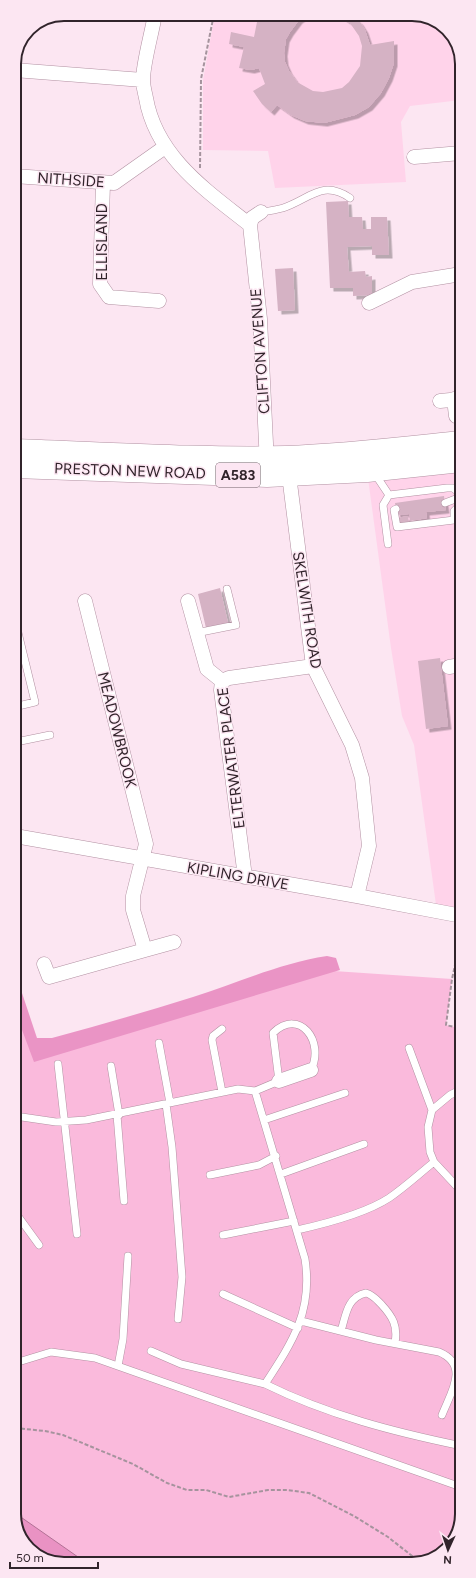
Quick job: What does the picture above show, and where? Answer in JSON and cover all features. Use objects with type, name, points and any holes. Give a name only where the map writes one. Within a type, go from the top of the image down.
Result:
[{"type":"highway","name":"PRESTON NEW ROAD","points":[[21,467],[277,466],[455,443]]},
{"type":"highway","name":"PRESTON NEW ROAD","points":[[21,450],[130,455],[277,466],[373,470],[455,462]]},
{"type":"street","points":[[154,21],[143,80],[148,110],[157,133],[165,147],[200,185],[250,225],[252,218],[261,212]]},
{"type":"street","points":[[21,71],[143,80]]},
{"type":"street","name":"NITHSIDE","points":[[21,177],[114,183],[165,147]]},
{"type":"street","points":[[414,157],[455,154]]},
{"type":"street","name":"ELLISLAND","points":[[103,183],[100,284],[109,297],[159,301]]},
{"type":"street","name":"CLIFTON AVENUE","points":[[250,225],[277,466]]},
{"type":"street","points":[[369,303],[412,282],[455,275]]},
{"type":"street","points":[[452,400],[455,412]]},
{"type":"street","name":"SKELWITH ROAD","points":[[277,466],[313,666],[352,745],[362,778],[369,846],[357,896]]},
{"type":"street","name":"MEADOWBROOK","points":[[85,601],[146,844],[133,896],[132,910],[145,950]]},
{"type":"street","name":"ELTERWATER PLACE","points":[[188,601],[207,669],[222,681],[221,690],[245,877]]},
{"type":"street","points":[[222,681],[229,678],[313,666]]},
{"type":"street","name":"KIPLING DRIVE","points":[[21,837],[455,915]]},
{"type":"street","points":[[44,964],[49,977],[145,950],[170,947]]},
{"type":"street","points":[[279,1081],[311,1070]]},
{"type":"lane","points":[[261,212],[284,208],[314,193],[326,190],[340,191],[350,198]]},
{"type":"lane","points":[[373,470],[389,495]]},
{"type":"lane","points":[[388,544],[383,504],[389,495],[455,487]]},
{"type":"lane","points":[[446,488],[453,488],[455,490]]},
{"type":"lane","points":[[445,504],[455,499]]},
{"type":"lane","points":[[396,509],[394,510],[397,527],[454,520],[455,510]]},
{"type":"lane","points":[[196,633],[236,625],[227,589]]},
{"type":"lane","points":[[21,643],[36,702],[21,705]]},
{"type":"lane","points":[[21,741],[50,735]]},
{"type":"lane","points":[[21,1117],[63,1121],[86,1120],[118,1115],[238,1089],[255,1091],[279,1081],[273,1033],[281,1025],[294,1023],[304,1026],[314,1040],[316,1060],[311,1070]]},
{"type":"lane","points":[[222,1029],[213,1036],[212,1040],[222,1092]]},
{"type":"lane","points":[[159,1043],[168,1104],[181,1270],[178,1319]]},
{"type":"lane","points":[[409,1048],[432,1110],[428,1127],[430,1152],[434,1162],[455,1184]]},
{"type":"lane","points":[[58,1064],[76,1234]]},
{"type":"lane","points":[[111,1066],[118,1115],[124,1201]]},
{"type":"lane","points":[[255,1091],[276,1156],[297,1230],[305,1259],[308,1279],[299,1324],[265,1384]]},
{"type":"lane","points":[[432,1110],[455,1092]]},
{"type":"lane","points":[[264,1120],[345,1093]]},
{"type":"lane","points":[[281,1174],[364,1144]]},
{"type":"lane","points":[[210,1175],[259,1165],[276,1156]]},
{"type":"lane","points":[[297,1230],[324,1224],[376,1205],[388,1198],[434,1162]]},
{"type":"lane","points":[[21,1220],[39,1245]]},
{"type":"lane","points":[[223,1235],[294,1221]]},
{"type":"lane","points":[[118,1366],[123,1339],[128,1256]]},
{"type":"lane","points":[[341,1331],[351,1301],[355,1296],[366,1293],[376,1298],[393,1318],[396,1332],[395,1343]]},
{"type":"lane","points":[[223,1294],[299,1324],[341,1331],[439,1352],[447,1355],[453,1361],[455,1368]]},
{"type":"lane","points":[[151,1351],[181,1364],[265,1384],[294,1398],[342,1416],[404,1434],[455,1445]]},
{"type":"lane","points":[[21,1361],[51,1352],[95,1358],[455,1485]]},
{"type":"lane","points":[[442,1415],[455,1380]]},
{"type":"path","points":[[200,185],[201,79],[213,21]]},
{"type":"path","points":[[455,965],[446,1025],[455,1027]]},
{"type":"path","points":[[21,1429],[45,1431],[63,1435],[133,1464],[167,1483],[187,1490],[206,1490],[229,1497],[268,1490],[287,1490],[309,1493],[354,1516],[388,1537],[413,1557]]},
{"type":"shaded area","points":[[214,21],[414,21],[428,24],[436,28],[444,36],[452,48],[455,64],[455,101],[410,106],[401,122],[406,182],[275,188],[268,151],[203,150],[203,80]]},
{"type":"shaded area","points":[[455,462],[455,915],[437,912],[414,745],[402,716],[391,648],[367,471]]},
{"type":"shaded area","points":[[327,956],[336,958],[340,970],[34,1062],[21,1027],[21,990],[37,1038],[52,1038],[175,1003],[276,968]]},
{"type":"shaded area","points":[[319,970],[452,979],[446,1025],[455,1027],[455,1514],[452,1530],[428,1530],[428,1554],[412,1557],[62,1557],[48,1554],[32,1542],[24,1530],[21,1514],[21,999],[38,1054]]},
{"type":"shaded area","points":[[21,1517],[78,1557],[56,1556],[43,1551],[32,1542],[27,1535],[24,1530]]},
{"type":"building","points":[[298,21],[286,39],[284,53],[285,62],[289,71],[297,82],[313,91],[323,92],[342,88],[349,82],[360,66],[362,46],[359,36],[347,21],[360,22],[365,30],[370,45],[394,41],[394,63],[389,78],[381,93],[369,107],[355,115],[324,123],[305,121],[291,115],[277,105],[271,112],[262,104],[253,91],[265,84],[259,68],[251,70],[239,68],[244,47],[229,44],[231,32],[254,37],[257,22]]},
{"type":"building","points":[[348,201],[349,217],[362,217],[363,229],[371,229],[371,217],[387,217],[389,255],[372,255],[372,246],[347,247],[349,272],[365,271],[366,277],[372,276],[372,295],[353,296],[353,288],[330,288],[326,202]]},
{"type":"building","points":[[293,268],[295,310],[278,311],[275,269]]},
{"type":"building","points":[[444,496],[446,510],[426,512],[427,518],[410,521],[409,514],[397,515],[395,503]]},
{"type":"building","points":[[408,516],[409,524],[398,526],[397,518]]},
{"type":"building","points":[[220,588],[228,623],[206,628],[198,594]]},
{"type":"building","points":[[440,658],[448,726],[426,729],[418,661]]}]
